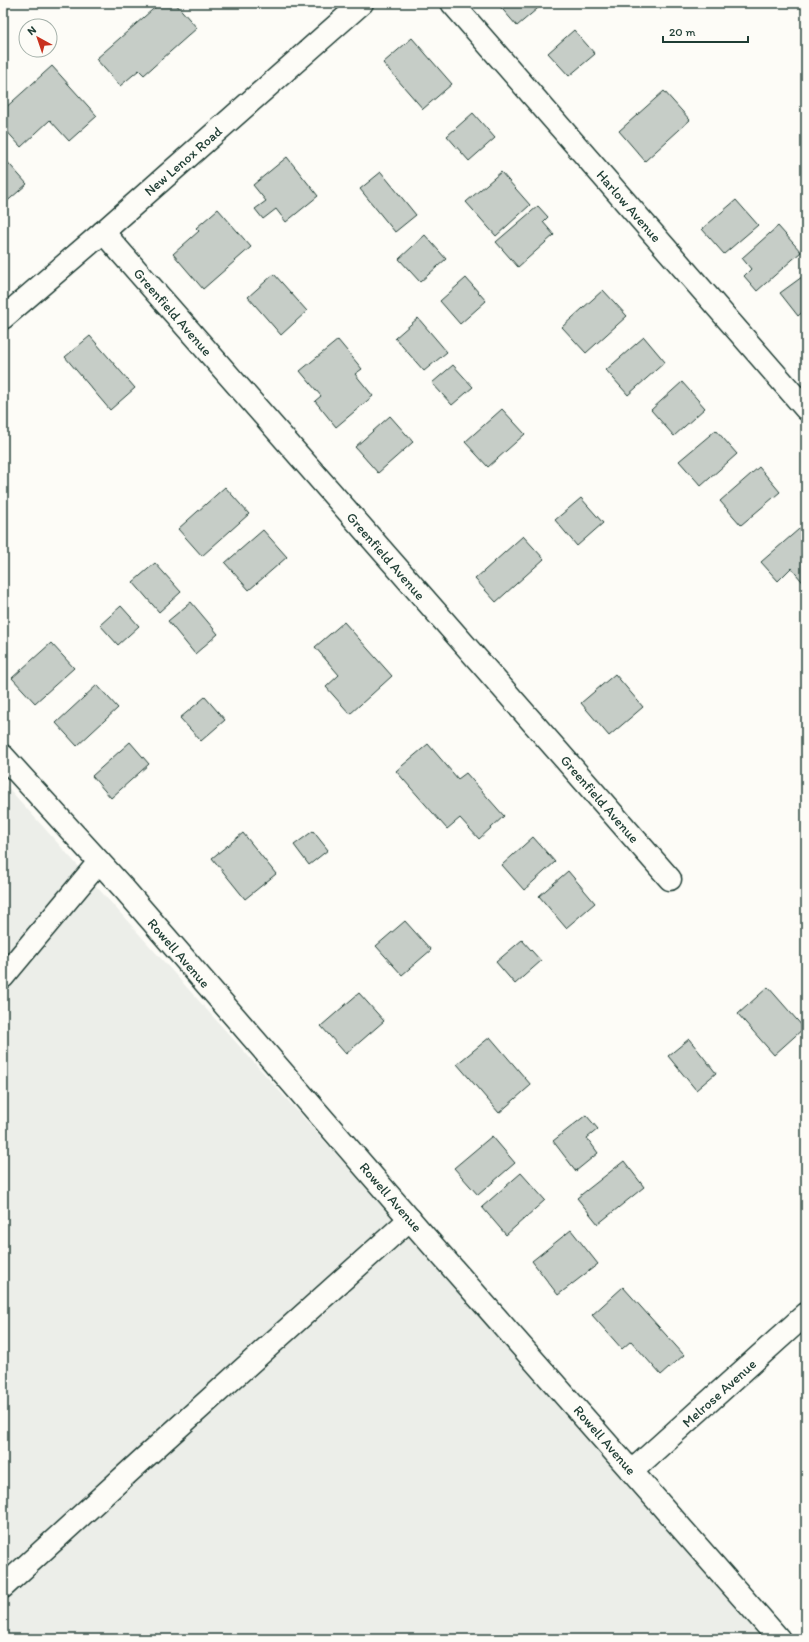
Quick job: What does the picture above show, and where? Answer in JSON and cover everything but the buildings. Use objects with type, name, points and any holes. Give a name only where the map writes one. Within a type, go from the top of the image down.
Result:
[{"type":"street","name":"New Lenox Road","points":[[3,318],[103,232],[362,3]]},
{"type":"street","name":"Harlow Avenue","points":[[452,3],[806,409]]},
{"type":"street","name":"Greenfield Avenue","points":[[103,232],[670,879]]},
{"type":"street","name":"Rowell Avenue","points":[[3,756],[99,862],[779,1639]]},
{"type":"street","points":[[3,977],[99,862]]},
{"type":"street","points":[[3,1587],[158,1445],[410,1219]]},
{"type":"street","name":"Melrose Avenue","points":[[632,1471],[806,1314]]},
{"type":"shaded area","points":[[3,782],[770,1639],[3,1639]]}]
